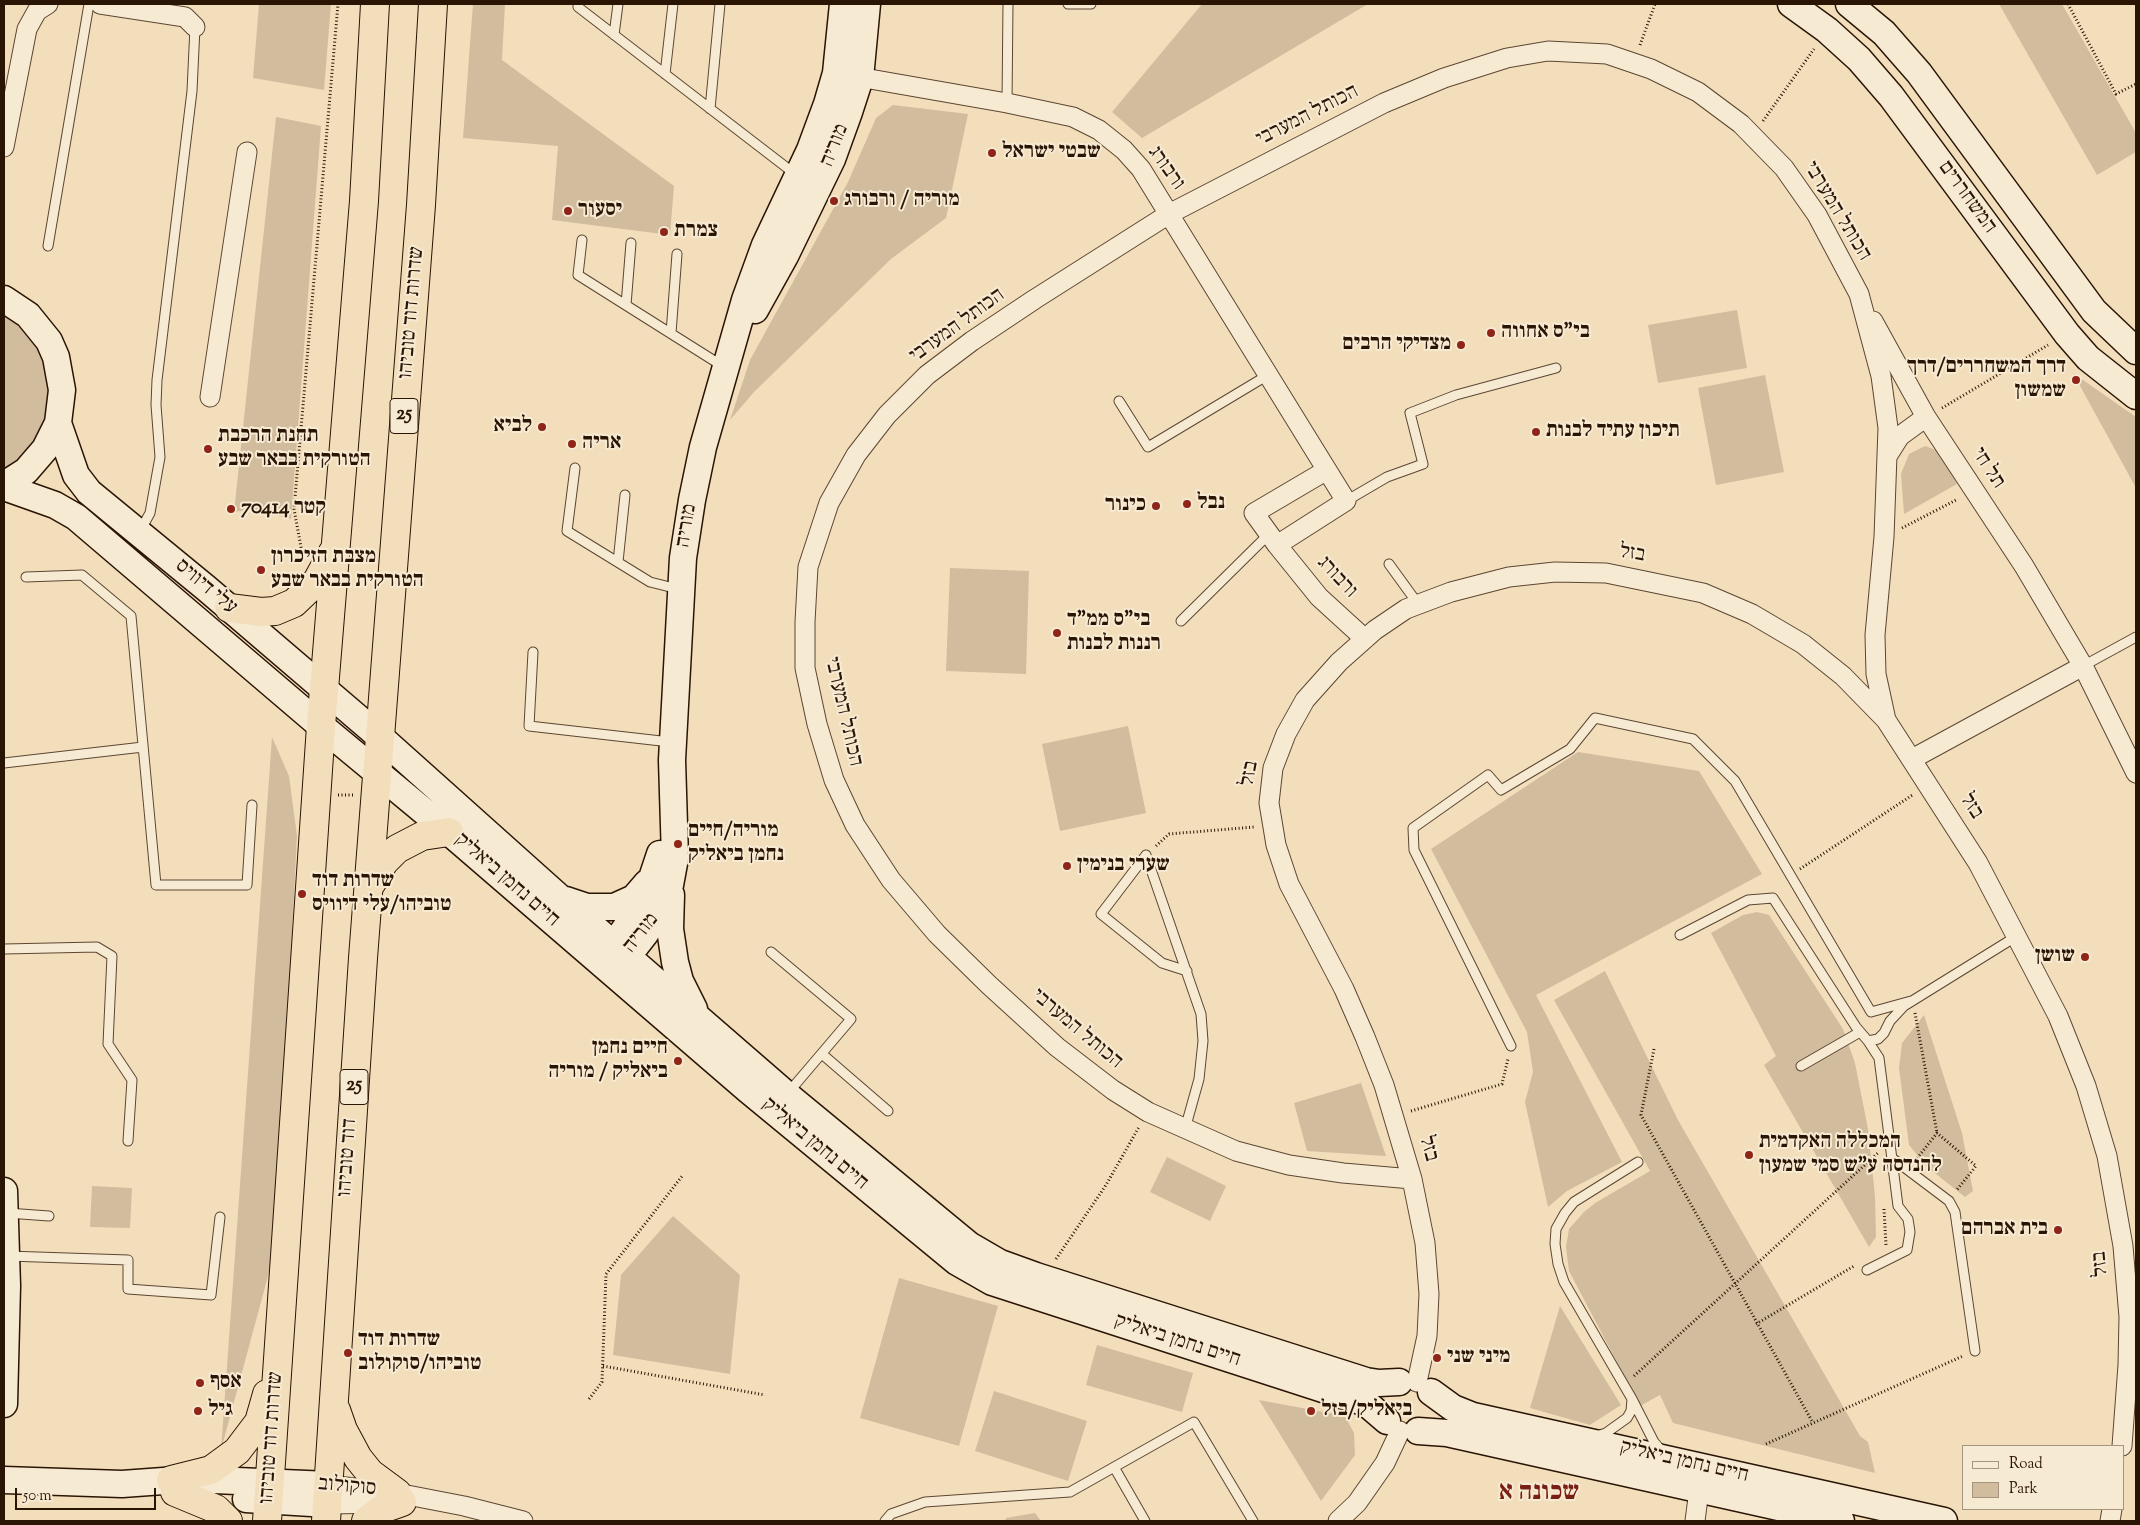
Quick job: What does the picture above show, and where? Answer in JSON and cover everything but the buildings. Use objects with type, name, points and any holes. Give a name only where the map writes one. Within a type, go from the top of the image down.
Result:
[{"type":"highway","points":[[173,1486],[211,1470],[238,1451],[259,1422],[279,1354],[324,690],[364,201],[375,4]]},
{"type":"highway","name":"שדרות דוד טוביהו","points":[[376,771],[421,205],[433,4]]},
{"type":"highway","points":[[229,608],[261,612],[275,611],[294,604],[310,588],[327,565],[336,546]]},
{"type":"highway","name":"דוד טוביהו","points":[[328,1504],[376,771]]},
{"type":"highway","points":[[367,891],[384,862],[397,849],[422,836],[449,832]]},
{"type":"highway","name":"שדרות דוד טוביהו","points":[[269,1501],[279,1354]]},
{"type":"highway","points":[[334,1402],[343,1430],[358,1458],[370,1473],[407,1498]]},
{"type":"highway","points":[[173,1486],[216,1510],[228,1521]]},
{"type":"highway","points":[[366,1521],[382,1510],[407,1498]]},
{"type":"street","points":[[4,147],[7,118],[27,29],[37,11],[48,4]]},
{"type":"street","points":[[100,4],[185,17],[195,28]]},
{"type":"street","name":"מוריה","points":[[728,363],[785,256],[832,159],[848,75],[843,4]]},
{"type":"street","name":"מוריה","points":[[615,956],[639,911],[664,872],[663,838],[673,751],[683,558],[703,447],[745,300],[764,245],[797,176],[827,104],[848,75],[865,36],[867,4]]},
{"type":"street","name":"המשחררים","points":[[1791,4],[1827,30],[1859,59],[1892,96],[2067,334],[2088,358],[2136,396]]},
{"type":"street","name":"המשחררים","points":[[1849,4],[1884,33],[1920,73],[2094,311],[2136,351]]},
{"type":"street","name":"הכותל המערבי","points":[[1412,1179],[1343,1173],[1289,1165],[1236,1151],[1148,1112],[1113,1090],[1057,1047],[937,934],[891,880],[855,825],[834,780],[817,724],[805,668],[804,622],[808,567],[829,503],[856,455],[887,415],[927,375],[972,341],[1169,214],[1384,103],[1444,78],[1506,58],[1548,50],[1607,54],[1633,63],[1698,92],[1741,124],[1784,168],[1817,215],[1859,294],[1880,376],[1888,428],[1884,537],[1875,635],[1876,674],[1886,720]]},
{"type":"street","name":"ורבורג","points":[[848,75],[1073,117],[1099,130],[1124,150],[1141,170],[1169,214],[1346,501]]},
{"type":"street","points":[[210,397],[247,152]]},
{"type":"street","name":"תל חי","points":[[1859,294],[1926,417],[2024,566],[2083,666],[2136,773]]},
{"type":"street","points":[[4,299],[28,315],[40,328],[56,357],[62,390],[58,423],[45,449],[26,471],[4,486]]},
{"type":"street","name":"הכותל המערבי","points":[[1888,456],[1900,436],[1926,417]]},
{"type":"street","name":"עלי דיוויס","points":[[58,423],[76,475],[89,492],[379,736]]},
{"type":"street","name":"ורבורג","points":[[1327,470],[1254,513],[1319,597],[1365,639]]},
{"type":"street","name":"עלי דיוויס","points":[[4,486],[55,505],[76,517],[322,726]]},
{"type":"street","points":[[1273,540],[1346,501]]},
{"type":"street","name":"בזל","points":[[1416,1385],[1427,1336],[1429,1294],[1425,1243],[1412,1179],[1381,1077],[1344,989],[1289,884],[1276,845],[1269,803],[1273,768],[1286,734],[1305,700],[1339,662],[1365,639],[1406,608],[1451,592],[1509,577],[1555,572],[1606,573],[1703,593],[1752,614],[1803,644],[1843,676],[1886,720],[1978,862],[2018,936],[2062,1025],[2086,1086],[2108,1156],[2123,1246],[2132,1366],[2122,1445]]},
{"type":"street","points":[[1912,759],[2083,666]]},
{"type":"street","name":"חיים נחמן ביאליק","points":[[322,726],[449,832],[699,1019],[787,1095],[969,1245],[1000,1263],[1366,1381],[1416,1385],[1453,1408],[1473,1416],[1944,1521]]},
{"type":"street","name":"חיים נחמן ביאליק","points":[[379,736],[560,898],[615,956],[910,1225],[957,1262],[992,1282],[1359,1401],[1402,1428],[1447,1433],[1842,1521]]},
{"type":"street","points":[[560,898],[586,907],[614,907],[634,898],[664,872]]},
{"type":"street","points":[[664,872],[670,907],[671,945],[680,980],[699,1019]]},
{"type":"street","points":[[4,1404],[7,1256],[5,1202]]},
{"type":"street","points":[[1416,1385],[1435,1407],[1434,1415],[1425,1428],[1402,1428],[1384,1414],[1384,1398],[1392,1386],[1416,1385]]},
{"type":"street","points":[[1338,1521],[1357,1503],[1380,1471],[1402,1428]]},
{"type":"street","points":[[4,1480],[173,1486],[269,1501],[328,1504]]},
{"type":"street","points":[[1695,1521],[1699,1490]]},
{"type":"street","name":"סוקולוב","points":[[328,1504],[381,1504],[407,1498],[464,1506],[496,1518],[524,1521]]},
{"type":"lane","points":[[48,246],[89,4]]},
{"type":"lane","points":[[578,4],[578,7],[797,176]]},
{"type":"lane","points":[[614,35],[618,4]]},
{"type":"lane","points":[[665,74],[672,4]]},
{"type":"lane","points":[[710,109],[720,4]]},
{"type":"lane","points":[[1006,103],[1008,4]]},
{"type":"lane","points":[[1068,4],[1091,4]]},
{"type":"lane","points":[[139,533],[150,513],[160,457],[156,405],[157,380],[192,92],[195,28]]},
{"type":"lane","points":[[582,240],[578,275],[670,333],[728,363]]},
{"type":"lane","points":[[626,304],[631,243]]},
{"type":"lane","points":[[670,333],[677,254]]},
{"type":"lane","points":[[1346,501],[1387,477],[1423,464],[1410,413],[1456,395],[1556,368]]},
{"type":"lane","points":[[1119,401],[1148,447],[1268,375]]},
{"type":"lane","points":[[575,468],[568,531],[650,582],[682,590]]},
{"type":"lane","points":[[618,562],[625,494]]},
{"type":"lane","points":[[1181,621],[1273,540]]},
{"type":"lane","points":[[1389,564],[1418,604]]},
{"type":"lane","points":[[26,577],[82,575],[131,616],[156,885],[247,885],[252,805]]},
{"type":"lane","points":[[2083,666],[2136,637]]},
{"type":"lane","points":[[533,652],[529,726],[673,751]]},
{"type":"lane","points":[[1511,1046],[1414,850],[1413,828],[1488,775],[1501,790],[1570,749],[1595,718],[1693,738],[1735,781],[1871,1012],[1911,1001]]},
{"type":"lane","points":[[4,763],[143,747]]},
{"type":"lane","points":[[1146,856],[1101,914],[1162,963],[1187,971]]},
{"type":"lane","points":[[1146,856],[1201,1014],[1203,1042],[1199,1079],[1185,1129]]},
{"type":"lane","points":[[1680,935],[1748,900],[1773,898],[1879,1058],[1898,1206],[1908,1219],[1910,1232],[1907,1250],[1867,1270]]},
{"type":"lane","points":[[1868,1041],[1878,1039],[1884,1033],[1890,1021],[1911,1001],[2018,936]]},
{"type":"lane","points":[[4,949],[97,947],[112,956],[108,1044],[132,1080],[128,1141]]},
{"type":"lane","points":[[771,952],[852,1019],[787,1095]]},
{"type":"lane","points":[[1801,1066],[1860,1032]]},
{"type":"lane","points":[[822,1054],[888,1111]]},
{"type":"lane","points":[[1892,1158],[1949,1201],[1955,1212],[1975,1351]]},
{"type":"lane","points":[[1638,1162],[1574,1202],[1556,1229],[1555,1244],[1558,1264],[1564,1282],[1632,1398],[1654,1442],[1670,1460]]},
{"type":"lane","points":[[5,1202],[49,1216]]},
{"type":"lane","points":[[7,1256],[128,1260],[128,1289],[211,1295],[220,1217]]},
{"type":"lane","points":[[1581,1441],[1606,1433],[1627,1418],[1632,1398]]},
{"type":"lane","points":[[885,1521],[890,1514],[925,1502],[1070,1492],[1194,1422],[1253,1521]]},
{"type":"lane","points":[[1114,1468],[1145,1521]]},
{"type":"path","points":[[310,588],[294,508],[338,4]]},
{"type":"path","points":[[1633,63],[1655,4]]},
{"type":"path","points":[[2068,4],[2116,94],[2136,84]]},
{"type":"path","points":[[1752,136],[1827,30]]},
{"type":"path","points":[[1926,417],[2067,334]]},
{"type":"path","points":[[1884,537],[1974,490]]},
{"type":"path","points":[[1791,876],[1929,784]]},
{"type":"path","points":[[1146,856],[1169,834],[1273,826]]},
{"type":"path","points":[[1911,1001],[1918,1022],[1937,1133],[1976,1166],[1949,1201]]},
{"type":"path","points":[[1394,1116],[1502,1084],[1511,1046]]},
{"type":"path","points":[[1654,1049],[1641,1115],[1734,1285],[1813,1423]]},
{"type":"path","points":[[1042,1278],[1081,1225],[1148,1112]]},
{"type":"path","points":[[1909,1170],[1937,1133]]},
{"type":"path","points":[[1878,1142],[1880,1161]]},
{"type":"path","points":[[1624,1385],[1890,1142]]},
{"type":"path","points":[[589,1399],[602,1382],[606,1274],[683,1175]]},
{"type":"path","points":[[1883,1199],[1886,1247]]},
{"type":"path","points":[[1756,1324],[1862,1261]]},
{"type":"path","points":[[1766,1444],[1975,1351]]},
{"type":"path","points":[[603,1366],[764,1395]]},
{"type":"green space","points":[[259,4],[331,4],[324,90],[253,78]]},
{"type":"green space","points":[[473,4],[505,4],[502,60],[674,186],[670,235],[552,220],[558,146],[463,138]]},
{"type":"green space","points":[[1202,4],[1368,4],[1142,138],[1112,112]]},
{"type":"green space","points":[[1999,4],[2062,4],[2136,133],[2136,152],[2097,175]]},
{"type":"green space","points":[[893,105],[968,114],[946,218],[891,259],[754,392],[730,420],[750,360],[848,182],[876,118]]},
{"type":"green space","points":[[276,117],[321,126],[291,519],[254,509],[234,512]]},
{"type":"green space","points":[[1737,310],[1747,368],[1658,383],[1648,325]]},
{"type":"green space","points":[[4,311],[36,339],[48,363],[50,413],[28,455],[4,473]]},
{"type":"green space","points":[[2073,373],[2136,417],[2136,488]]},
{"type":"green space","points":[[1765,375],[1784,472],[1716,485],[1698,388]]},
{"type":"green space","points":[[1925,446],[1939,451],[1957,484],[1904,514],[1901,474],[1909,454]]},
{"type":"green space","points":[[950,568],[1029,571],[1026,674],[946,671]]},
{"type":"green space","points":[[1128,726],[1146,813],[1060,831],[1042,744]]},
{"type":"green space","points":[[272,737],[289,776],[297,836],[277,1230],[268,1276],[221,1450]]},
{"type":"green space","points":[[1578,752],[1699,771],[1762,874],[1536,995],[1622,1162],[1567,1191],[1548,1207],[1525,1102],[1533,1072],[1527,1032],[1431,849]]},
{"type":"green space","points":[[1757,912],[1769,915],[1843,1029],[1855,1063],[1868,1129],[1875,1196],[1876,1237],[1869,1247],[1764,1065],[1776,1056],[1711,933],[1743,915]]},
{"type":"green space","points":[[1605,971],[1678,1120],[1860,1436],[1868,1442],[1875,1473],[1673,1423],[1660,1395],[1640,1406],[1569,1271],[1566,1247],[1569,1229],[1584,1212],[1595,1203],[1650,1171],[1554,1000]]},
{"type":"green space","points":[[1924,1015],[1962,1133],[1973,1191],[1965,1197],[1926,1166],[1909,1145],[1899,1068],[1902,1043]]},
{"type":"green space","points":[[1361,1083],[1386,1156],[1307,1151],[1294,1103]]},
{"type":"green space","points":[[1167,1157],[1226,1186],[1210,1221],[1150,1192]]},
{"type":"green space","points":[[92,1186],[132,1188],[130,1228],[90,1227]]},
{"type":"green space","points":[[673,1216],[740,1275],[730,1374],[613,1355],[621,1275]]},
{"type":"green space","points":[[899,1278],[998,1306],[959,1446],[860,1418]]},
{"type":"green space","points":[[1560,1306],[1621,1405],[1590,1425],[1530,1408]]},
{"type":"green space","points":[[1097,1345],[1193,1373],[1182,1412],[1086,1385]]},
{"type":"green space","points":[[994,1391],[1087,1421],[1068,1481],[975,1451]]},
{"type":"green space","points":[[1259,1400],[1345,1416],[1354,1433],[1355,1455],[1321,1501]]},
{"type":"green space","points":[[1035,1513],[1041,1521],[1005,1521],[1006,1518]]},
{"type":"place","name":"שבטי ישראל","points":[[992,153]]},
{"type":"place","name":"מוריה / ורבורג","points":[[834,201]]},
{"type":"place","name":"יסעור","points":[[568,211]]},
{"type":"place","name":"צמרת","points":[[664,232]]},
{"type":"place","name":"בי\"ס אחווה","points":[[1491,333]]},
{"type":"place","name":"מצדיקי הרבים","points":[[1461,345]]},
{"type":"place","name":"דרך המשחררים/דרך שמשון","points":[[2076,380]]},
{"type":"place","name":"לביא","points":[[542,427]]},
{"type":"place","name":"תיכון עתיד לבנות","points":[[1536,432]]},
{"type":"place","name":"אריה","points":[[572,444]]},
{"type":"place","name":"תחנת הרכבת הטורקית בבאר שבע","points":[[208,449]]},
{"type":"place","name":"נבל","points":[[1187,504]]},
{"type":"place","name":"כינור","points":[[1156,506]]},
{"type":"place","name":"קטר 70414","points":[[231,509]]},
{"type":"place","name":"מצבת הזיכרון הטורקית בבאר שבע","points":[[261,570]]},
{"type":"place","name":"בי\"ס ממ\"ד רננות לבנות","points":[[1057,633]]},
{"type":"place","name":"מוריה/חיים נחמן ביאליק","points":[[678,844]]},
{"type":"place","name":"שערי בנימין","points":[[1067,866]]},
{"type":"place","name":"שדרות דוד טוביהו/עלי דיוויס","points":[[302,894]]},
{"type":"place","name":"שושן","points":[[2085,957]]},
{"type":"place","name":"חיים נחמן ביאליק / מוריה","points":[[678,1061]]},
{"type":"place","name":"המכללה האקדמית להנדסה ע\"ש סמי שמעון","points":[[1749,1155]]},
{"type":"place","name":"בית אברהם","points":[[2058,1230]]},
{"type":"place","name":"שדרות דוד טוביהו/סוקולוב","points":[[348,1353]]},
{"type":"place","name":"מיני שני","points":[[1437,1358]]},
{"type":"place","name":"אסף","points":[[200,1383]]},
{"type":"place","name":"גיל","points":[[198,1411]]},
{"type":"place","name":"ביאליק/בזל","points":[[1311,1411]]},
{"type":"district","name":"שכונה א","points":[[1539,1495]]}]
